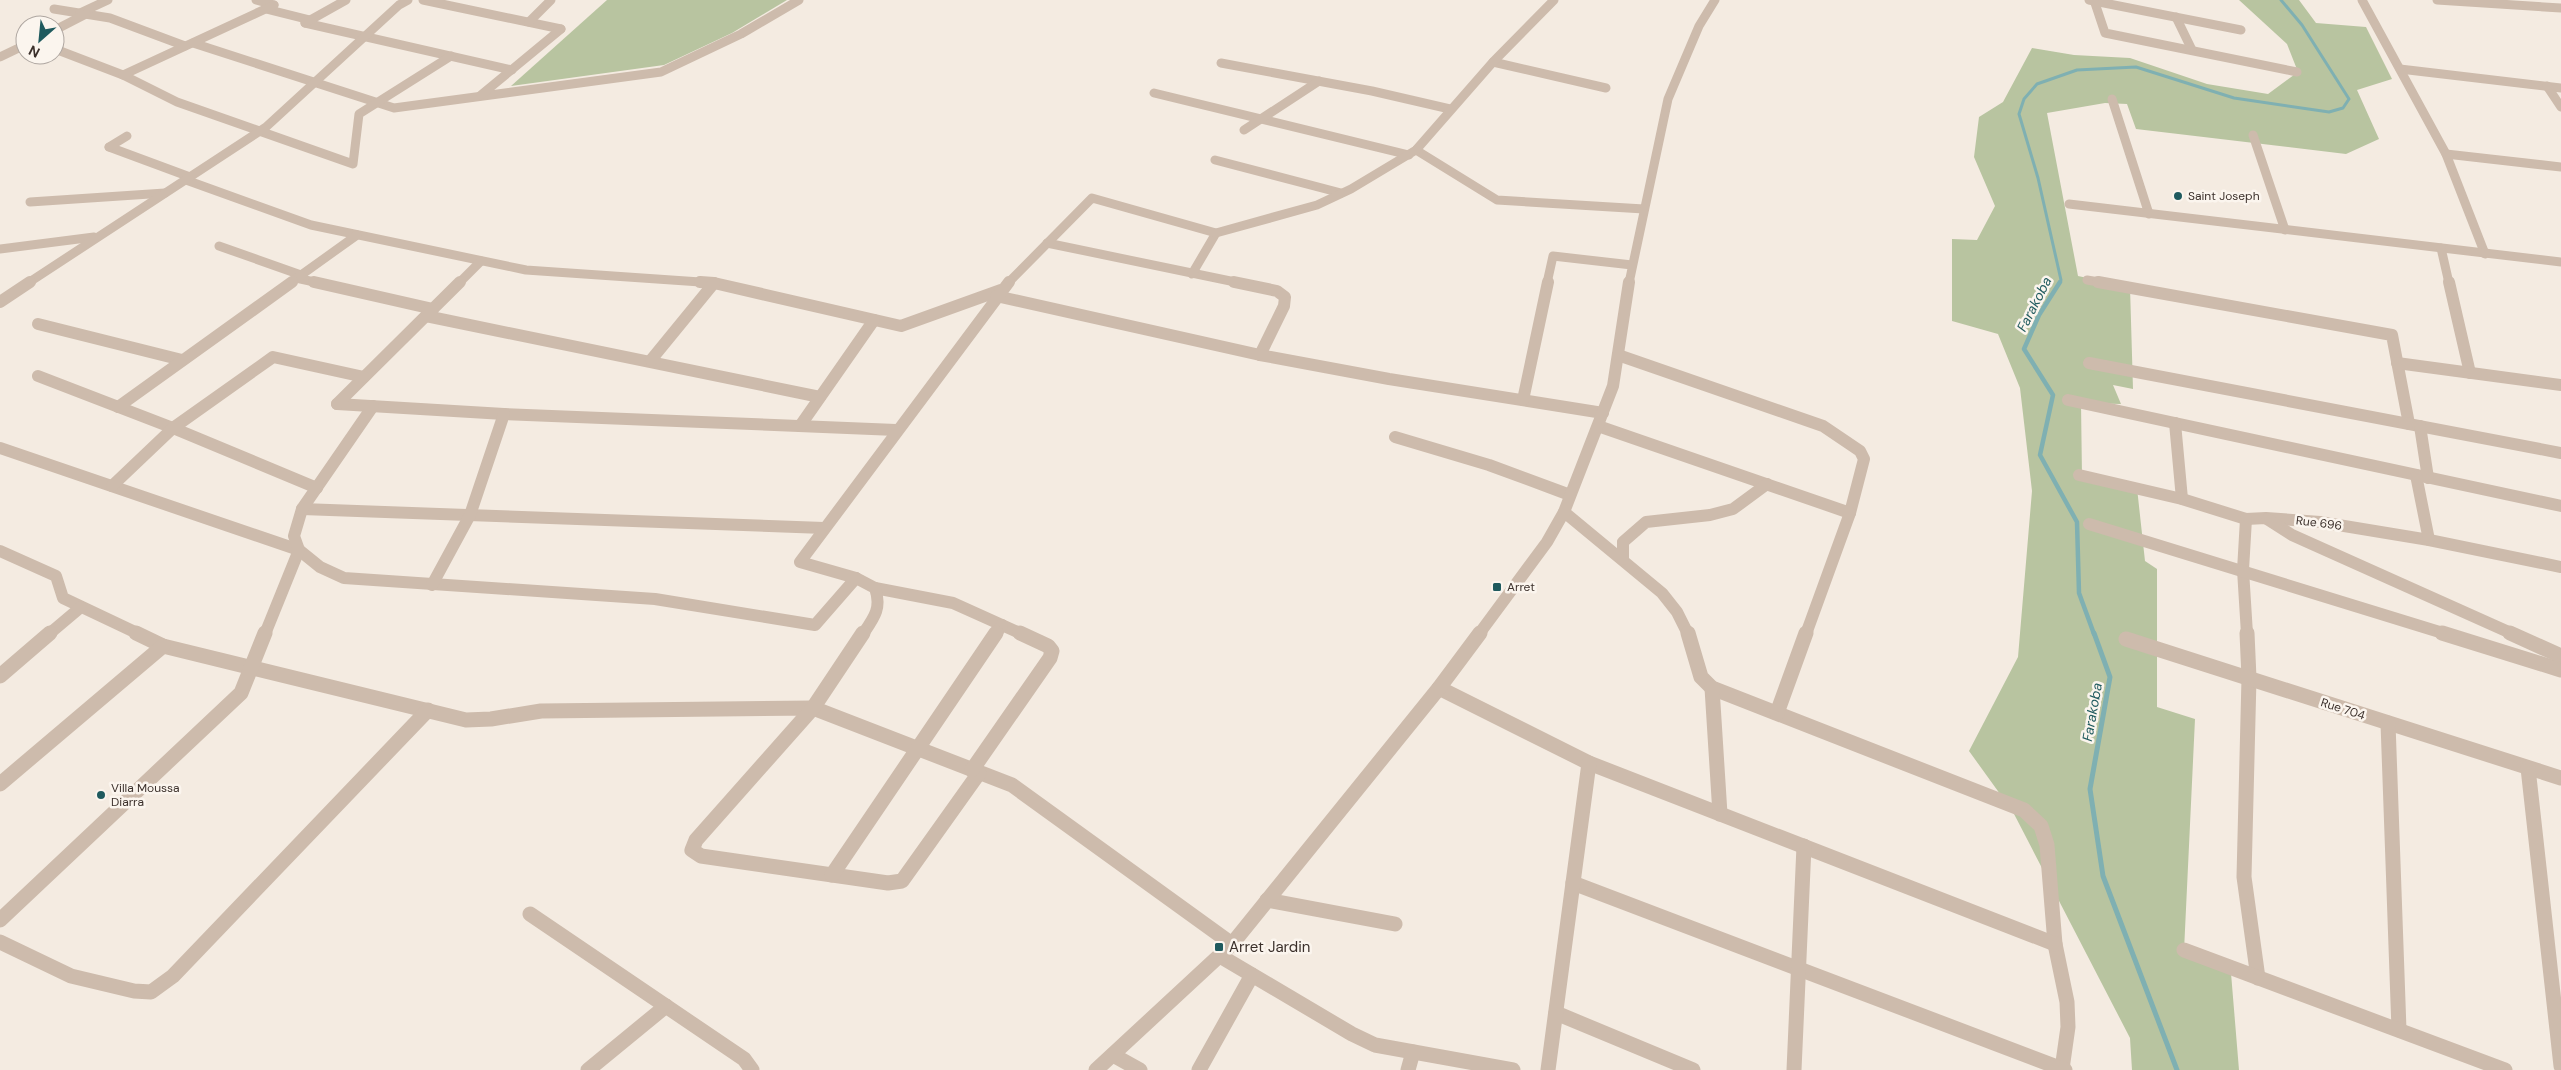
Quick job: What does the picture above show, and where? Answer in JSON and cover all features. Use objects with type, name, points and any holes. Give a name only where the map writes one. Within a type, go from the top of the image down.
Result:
[{"type":"street","points":[[65,24],[108,0]]},
{"type":"street","points":[[123,75],[274,6],[256,0]]},
{"type":"street","points":[[346,0],[305,23],[512,70]]},
{"type":"street","points":[[0,302],[260,131],[365,36],[408,0]]},
{"type":"street","points":[[423,0],[561,29],[481,95]]},
{"type":"street","points":[[529,22],[551,0]]},
{"type":"street","points":[[54,8],[110,18],[189,45],[315,82],[394,108],[661,72],[741,34],[799,0]]},
{"type":"street","points":[[875,588],[879,599],[877,613],[813,708],[696,840],[692,850],[701,856],[888,882],[902,881],[917,863],[1050,658],[1052,651],[1048,646],[953,603],[875,588],[856,578],[800,562],[999,293],[1092,198],[1216,233],[1316,205],[1413,152],[1493,62],[1553,0]]},
{"type":"street","points":[[1096,1070],[1232,944],[1439,688],[1547,542],[1564,512],[1612,386],[1632,265],[1668,99],[1699,26],[1715,0]]},
{"type":"street","points":[[2362,0],[2446,154],[2485,254]]},
{"type":"street","points":[[2437,0],[2560,6]]},
{"type":"street","points":[[2092,1],[2241,30]]},
{"type":"street","points":[[2092,1],[2105,33],[2297,72]]},
{"type":"street","points":[[266,9],[310,20]]},
{"type":"street","points":[[2176,17],[2192,50]]},
{"type":"street","points":[[0,57],[15,50]]},
{"type":"street","points":[[65,53],[123,75],[176,102],[353,164],[359,114],[451,56]]},
{"type":"street","points":[[1493,62],[1606,88]]},
{"type":"street","points":[[1222,63],[1320,81],[1450,109]]},
{"type":"street","points":[[2400,69],[2561,88]]},
{"type":"street","points":[[1244,130],[1320,81]]},
{"type":"street","points":[[2547,86],[2561,107]]},
{"type":"street","points":[[1154,93],[1261,119],[1413,152],[1497,200],[1644,209]]},
{"type":"street","points":[[2112,99],[2149,214]]},
{"type":"street","points":[[2253,135],[2285,230]]},
{"type":"street","points":[[127,136],[109,147],[311,225],[526,270],[714,283],[901,326],[999,293],[1260,355],[1389,379],[1603,413]]},
{"type":"street","points":[[2446,154],[2561,167]]},
{"type":"street","points":[[1215,160],[1341,193]]},
{"type":"street","points":[[30,202],[166,193]]},
{"type":"street","points":[[2068,204],[2560,264]]},
{"type":"street","points":[[1192,274],[1216,233]]},
{"type":"street","points":[[118,407],[357,235]]},
{"type":"street","points":[[0,249],[99,237]]},
{"type":"street","points":[[1047,243],[1277,291],[1285,297],[1284,306],[1260,355]]},
{"type":"street","points":[[219,246],[299,277],[429,312],[820,397]]},
{"type":"street","points":[[2441,248],[2470,373]]},
{"type":"street","points":[[1523,400],[1553,256],[1632,265]]},
{"type":"street","points":[[481,261],[337,404],[504,414],[896,430]]},
{"type":"street","points":[[2087,280],[2392,334],[2397,363],[2414,425],[2429,540]]},
{"type":"street","points":[[651,360],[714,283]]},
{"type":"street","points":[[800,426],[874,320]]},
{"type":"street","points":[[38,324],[182,360]]},
{"type":"street","points":[[1618,355],[1823,426],[1860,451],[1864,459],[1850,513],[1777,713]]},
{"type":"street","points":[[112,486],[173,428],[273,357],[364,377]]},
{"type":"street","points":[[2089,363],[2561,453]]},
{"type":"street","points":[[2397,363],[2561,386]]},
{"type":"street","points":[[38,376],[173,428],[317,488]]},
{"type":"street","points":[[2068,400],[2561,506]]},
{"type":"street","points":[[0,920],[241,693],[299,550],[294,536],[302,509],[374,406]]},
{"type":"street","points":[[432,585],[470,515],[504,414]]},
{"type":"street","points":[[2175,423],[2182,499]]},
{"type":"street","points":[[1598,426],[1850,513]]},
{"type":"street","points":[[1394,437],[1489,465],[1570,495]]},
{"type":"street","points":[[0,448],[299,550],[320,567],[344,578],[655,599],[815,625],[856,578]]},
{"type":"street","name":"Rue 696","points":[[2078,475],[2182,499],[2246,519],[2266,518],[2320,522],[2429,540],[2561,567]]},
{"type":"street","points":[[1623,559],[1623,542],[1646,522],[1710,514],[1733,509],[1767,484]]},
{"type":"street","points":[[302,509],[824,528]]},
{"type":"street","points":[[1564,512],[1662,593],[1677,612],[1691,640],[1701,678],[1712,688],[2024,810],[2034,817],[2041,826],[2048,845],[2056,944],[2066,1002],[2068,1027],[2064,1070],[1573,883]]},
{"type":"street","points":[[2266,518],[2292,535],[2561,656]]},
{"type":"street","points":[[2246,519],[2243,570],[2249,678],[2244,877],[2258,978]]},
{"type":"street","points":[[2089,524],[2243,570],[2561,670]]},
{"type":"street","points":[[0,551],[56,576],[63,598],[163,646],[466,720],[490,719],[541,711],[813,708],[1012,786],[1232,944]]},
{"type":"street","points":[[0,676],[82,607]]},
{"type":"street","points":[[832,875],[1002,625]]},
{"type":"street","name":"Rue 704","points":[[2126,639],[2561,778]]},
{"type":"street","points":[[0,784],[163,646]]},
{"type":"street","points":[[1439,688],[1589,763],[2056,944]]},
{"type":"street","points":[[1712,688],[1720,814]]},
{"type":"street","points":[[0,942],[71,976],[134,991],[151,992],[173,976],[428,710]]},
{"type":"street","points":[[2388,723],[2399,1030]]},
{"type":"street","points":[[1548,1070],[1589,763]]},
{"type":"street","points":[[2528,768],[2561,1066]]},
{"type":"street","points":[[1794,1070],[1804,846]]},
{"type":"street","points":[[1267,900],[1395,924]]},
{"type":"street","points":[[530,914],[744,1059],[752,1070]]},
{"type":"street","points":[[2184,950],[2505,1070]]},
{"type":"street","points":[[1220,956],[1352,1034],[1375,1045],[1513,1070]]},
{"type":"street","points":[[1199,1070],[1252,975]]},
{"type":"street","points":[[588,1070],[666,1006]]},
{"type":"street","points":[[1556,1013],[1693,1070]]},
{"type":"street","points":[[1408,1070],[1413,1052]]},
{"type":"street","points":[[1113,1055],[1140,1070]]},
{"type":"green space","points":[[607,0],[787,0],[732,33],[664,65],[511,86]]},
{"type":"green space","points":[[2239,0],[2299,0],[2316,23],[2366,27],[2392,79],[2357,90],[2379,139],[2346,154],[2136,129],[2127,104],[2105,103],[2047,113],[2078,276],[2130,287],[2133,389],[2113,385],[2121,404],[2081,403],[2082,477],[2137,488],[2145,561],[2157,569],[2157,707],[2195,719],[2184,951],[2231,973],[2239,1070],[2132,1070],[2130,1038],[2013,812],[1969,751],[2018,657],[2032,491],[2020,388],[1998,334],[1952,321],[1952,239],[1977,240],[1995,206],[1974,157],[1979,117],[2003,102],[2032,48],[2074,55],[2130,58],[2207,84],[2268,94],[2298,72],[2287,44]]},
{"type":"waterway","name":"Farakoba","points":[[2059,283],[2061,280],[2038,178],[2019,114],[2024,99],[2037,84],[2077,70],[2136,67],[2234,98],[2329,112],[2343,108],[2349,99],[2302,25],[2281,0]]},
{"type":"waterway","name":"Farakoba","points":[[2060,282],[2039,315],[2024,349],[2053,395],[2040,455],[2077,522],[2079,593],[2094,634]]},
{"type":"waterway","name":"Farakoba","points":[[2094,633],[2110,677],[2090,789],[2103,876],[2177,1070]]},
{"type":"place","name":"Saint Joseph","points":[[2178,196]]},
{"type":"place","name":"Arret","points":[[1497,587]]},
{"type":"place","name":"Villa Moussa Diarra","points":[[101,795]]},
{"type":"place","name":"Arret Jardin","points":[[1219,947]]}]
